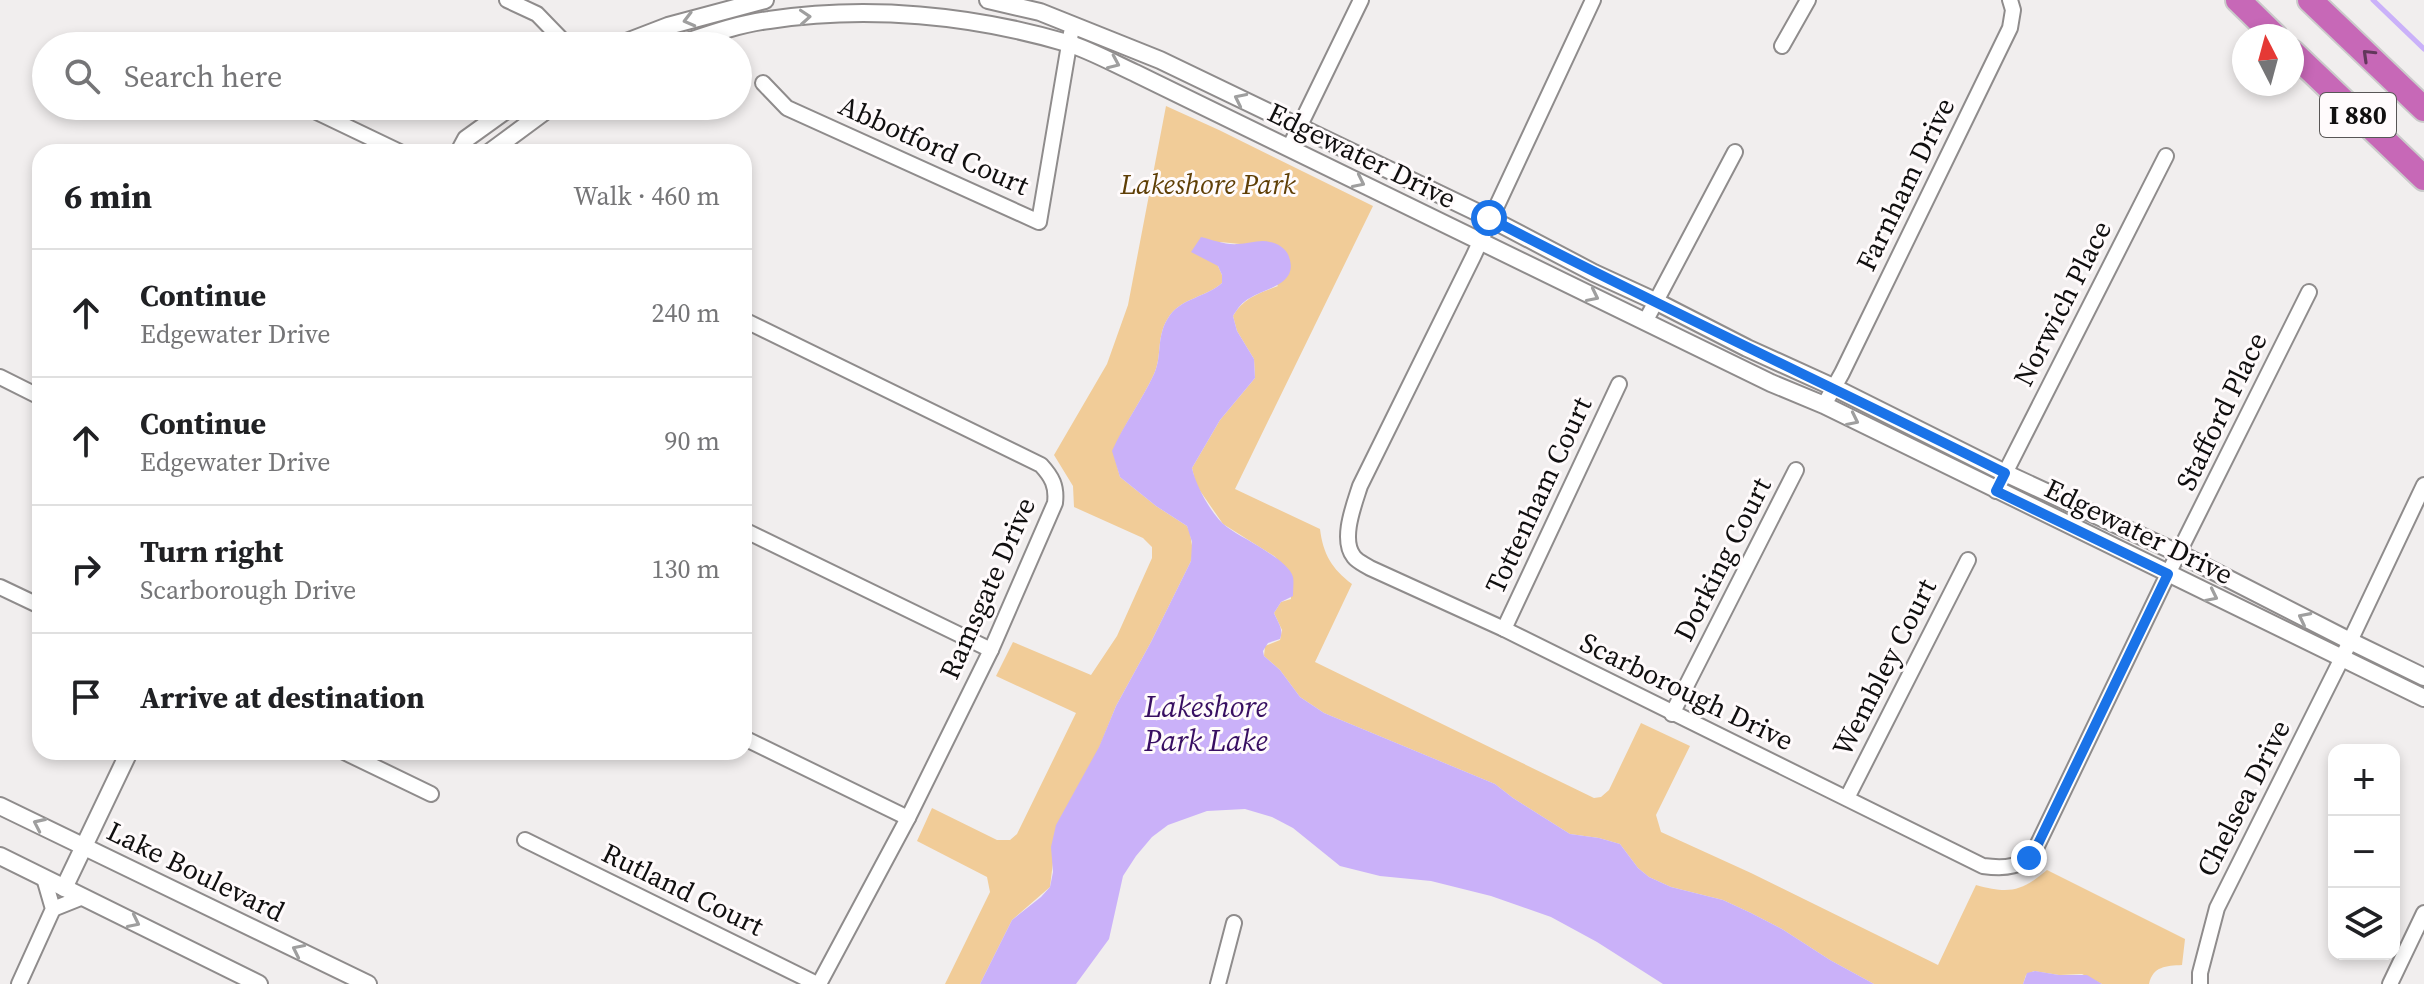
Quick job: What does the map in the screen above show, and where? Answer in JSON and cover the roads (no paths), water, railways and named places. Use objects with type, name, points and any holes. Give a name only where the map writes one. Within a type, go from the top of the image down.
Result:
[{"type":"highway","points":[[2238,0],[2263,24]]},
{"type":"highway","name":"I 880","points":[[2310,0],[2424,109]]},
{"type":"highway","name":"I 880","points":[[2304,63],[2424,178]]},
{"type":"street","points":[[507,0],[537,14],[554,32]]},
{"type":"street","points":[[652,32],[763,0],[767,20]]},
{"type":"street","name":"Edgewater Drive","points":[[988,0],[1040,12],[1160,60],[1489,218],[1594,273],[2005,473],[2180,554],[2424,677]]},
{"type":"street","points":[[1289,148],[1361,0]]},
{"type":"street","name":"Scarborough Drive","points":[[1593,0],[1478,240],[1473,257],[1360,486],[1350,517],[1348,547],[1355,560],[1504,629],[1983,866],[2002,869],[2017,866],[2029,858],[2036,848],[2180,554]]},
{"type":"street","points":[[1782,46],[1808,0]]},
{"type":"street","name":"Farnham Drive","points":[[1824,405],[2010,28],[2013,10],[2010,0]]},
{"type":"street","name":"Edgewater Drive","points":[[719,32],[767,20],[895,13],[942,17],[1069,44],[1135,73],[1771,383],[1824,405],[2424,698]]},
{"type":"street","name":"Abbotford Court","points":[[763,83],[787,108],[1039,222],[1072,25]]},
{"type":"street","points":[[333,120],[383,144]]},
{"type":"street","points":[[463,144],[492,120]]},
{"type":"street","points":[[509,144],[536,120]]},
{"type":"street","points":[[1645,322],[1735,152]]},
{"type":"street","name":"Norwich Place","points":[[1996,491],[2166,156]]},
{"type":"street","name":"Stafford Place","points":[[2180,554],[2309,292]]},
{"type":"street","name":"Ramsgate Drive","points":[[752,324],[1041,465],[1050,475],[1056,492],[1055,503],[991,650],[908,818],[818,984]]},
{"type":"street","points":[[0,377],[32,393]]},
{"type":"street","name":"Tottenham Court","points":[[1504,629],[1619,384]]},
{"type":"street","name":"Dorking Court","points":[[1672,714],[1796,470]]},
{"type":"street","name":"Chelsea Drive","points":[[2200,984],[2200,973],[2217,908],[2424,485]]},
{"type":"street","points":[[752,534],[991,650]]},
{"type":"street","name":"Wembley Court","points":[[1847,798],[1968,560]]},
{"type":"street","points":[[0,587],[32,602]]},
{"type":"street","points":[[752,742],[908,818]]},
{"type":"street","points":[[64,888],[125,760]]},
{"type":"street","points":[[361,760],[431,794]]},
{"type":"street","name":"Lake Boulevard","points":[[0,806],[368,984]]},
{"type":"street","name":"Rutland Court","points":[[525,840],[818,984]]},
{"type":"street","points":[[0,856],[233,978],[259,984]]},
{"type":"street","points":[[19,984],[53,909],[44,878]]},
{"type":"street","points":[[53,909],[83,897]]},
{"type":"street","points":[[2390,984],[2424,913]]},
{"type":"street","points":[[1218,984],[1234,923]]},
{"type":"water","name":"Lakeshore Park Lake","points":[[1201,237],[1228,244],[1273,243],[1288,254],[1291,266],[1285,279],[1247,300],[1233,316],[1237,331],[1254,359],[1255,378],[1220,420],[1192,468],[1205,500],[1221,522],[1274,556],[1293,577],[1293,596],[1281,602],[1274,613],[1281,629],[1280,639],[1268,643],[1263,651],[1300,697],[1324,713],[1495,784],[1570,834],[1620,844],[1649,877],[1671,887],[1723,900],[1751,913],[1874,984],[1663,984],[1551,917],[1491,896],[1431,881],[1380,876],[1340,866],[1293,828],[1272,817],[1245,809],[1207,811],[1168,825],[1152,837],[1123,876],[1109,939],[1076,984],[980,984],[1012,920],[1050,887],[1053,872],[1051,847],[1056,825],[1099,747],[1116,706],[1191,561],[1192,542],[1187,526],[1120,477],[1112,451],[1154,374],[1162,330],[1170,315],[1181,305],[1222,283],[1218,266],[1191,252]]},
{"type":"water","points":[[2027,973],[2087,975],[2102,984],[2023,984]]},
{"type":"waterway","points":[[2373,0],[2424,49]]},
{"type":"park label","name":"Lakeshore Park","points":[[1208,184]]}]
